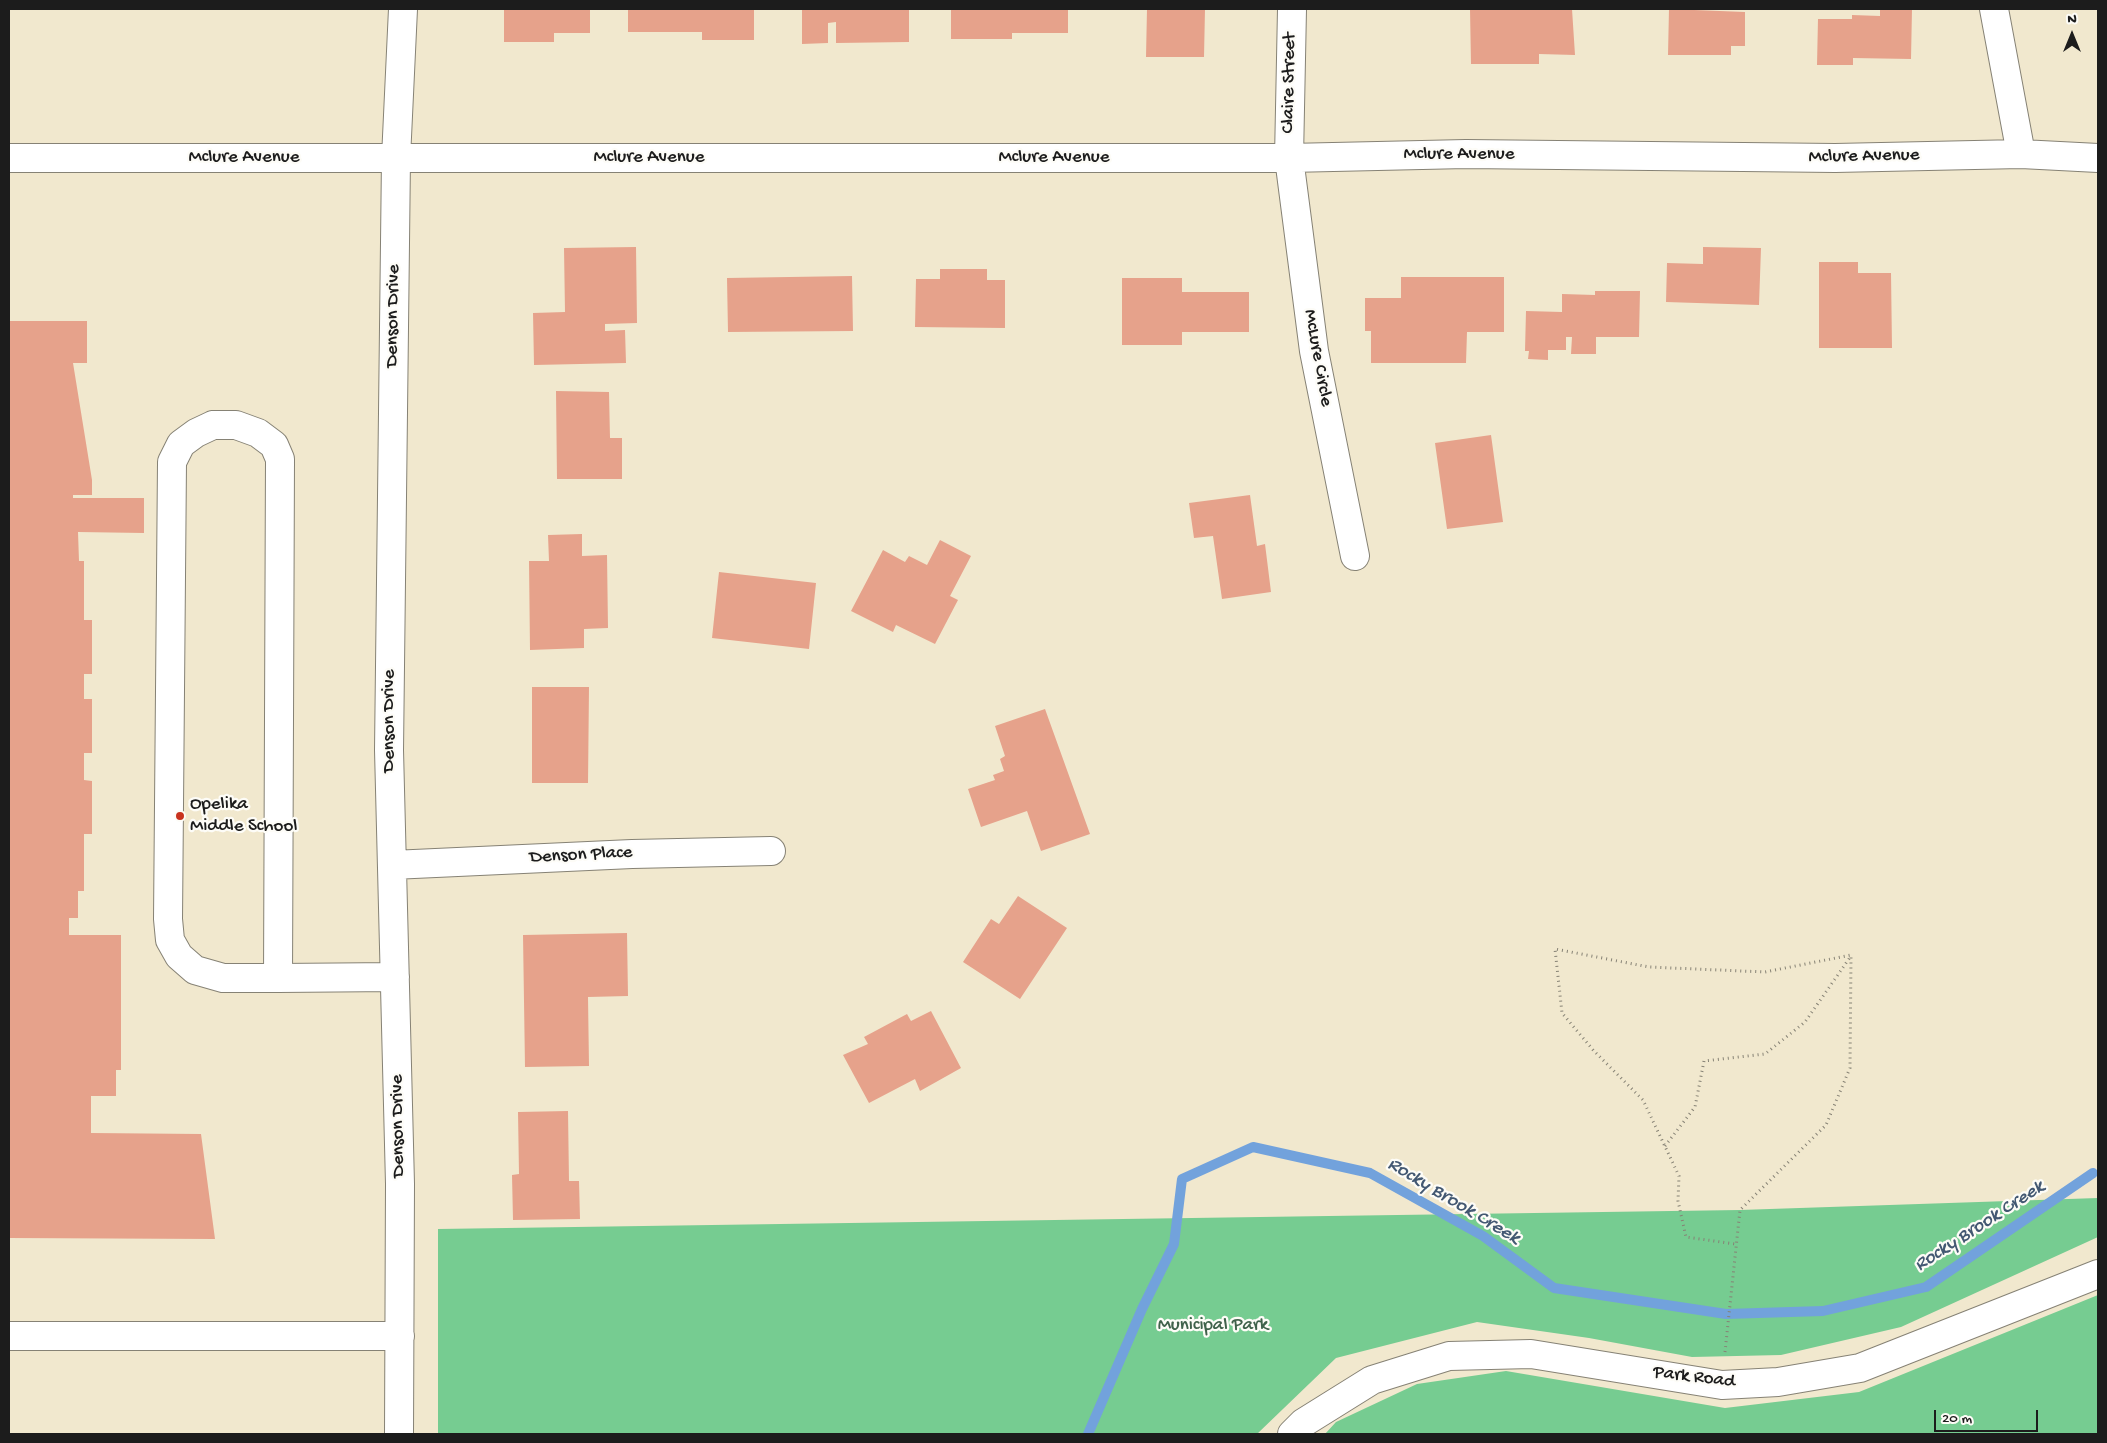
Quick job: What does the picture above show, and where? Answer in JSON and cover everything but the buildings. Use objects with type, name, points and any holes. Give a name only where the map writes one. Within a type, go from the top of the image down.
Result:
[{"type":"street","name":"Denson Drive","points":[[399,1434],[400,1184],[389,750],[396,158],[404,9]]},
{"type":"street","name":"Claire Street","points":[[1289,158],[1292,9]]},
{"type":"street","points":[[1994,9],[2021,154]]},
{"type":"street","name":"Mclure Avenue","points":[[9,158],[1289,158],[1466,154],[1835,158],[2021,154],[2098,158]]},
{"type":"street","name":"McLure Circle","points":[[1289,158],[1314,351],[1355,556]]},
{"type":"street","points":[[278,978],[280,459],[274,445],[258,433],[236,425],[214,425],[196,433],[181,444],[172,462],[168,919],[170,940],[179,956],[195,970],[223,978],[278,978],[395,977]]},
{"type":"street","name":"Denson Place","points":[[392,865],[632,854],[771,851]]},
{"type":"street","name":"Park Road","points":[[1292,1434],[1303,1423],[1372,1380],[1449,1356],[1531,1354],[1722,1385],[1778,1382],[1860,1368],[2098,1274]]},
{"type":"street","points":[[9,1336],[400,1336]]},
{"type":"path","points":[[1735,1244],[1686,1237],[1678,1201],[1679,1176],[1642,1100],[1594,1051],[1562,1013],[1554,949],[1649,968],[1765,972],[1851,955]]},
{"type":"path","points":[[1665,1146],[1695,1107],[1704,1060],[1765,1054],[1805,1022],[1851,955]]},
{"type":"path","points":[[1725,1352],[1740,1210],[1826,1125],[1850,1068],[1851,955]]},
{"type":"green space","name":"Municipal Park","points":[[2098,1198],[2098,1237],[1901,1327],[1781,1355],[1692,1357],[1589,1338],[1477,1322],[1336,1358],[1257,1434],[438,1434],[438,1229],[1740,1210]]},
{"type":"green space","points":[[2098,1295],[2098,1434],[1325,1434],[1336,1422],[1417,1384],[1506,1371],[1725,1408],[1859,1392]]},
{"type":"waterway","name":"Rocky Brook Creek","points":[[1088,1434],[1142,1309],[1174,1244],[1182,1179],[1253,1147],[1370,1173],[1483,1236],[1554,1288],[1726,1314],[1823,1311],[1926,1287],[2093,1173]]},
{"type":"place","name":"Opelika Middle School","points":[[180,816]]}]
